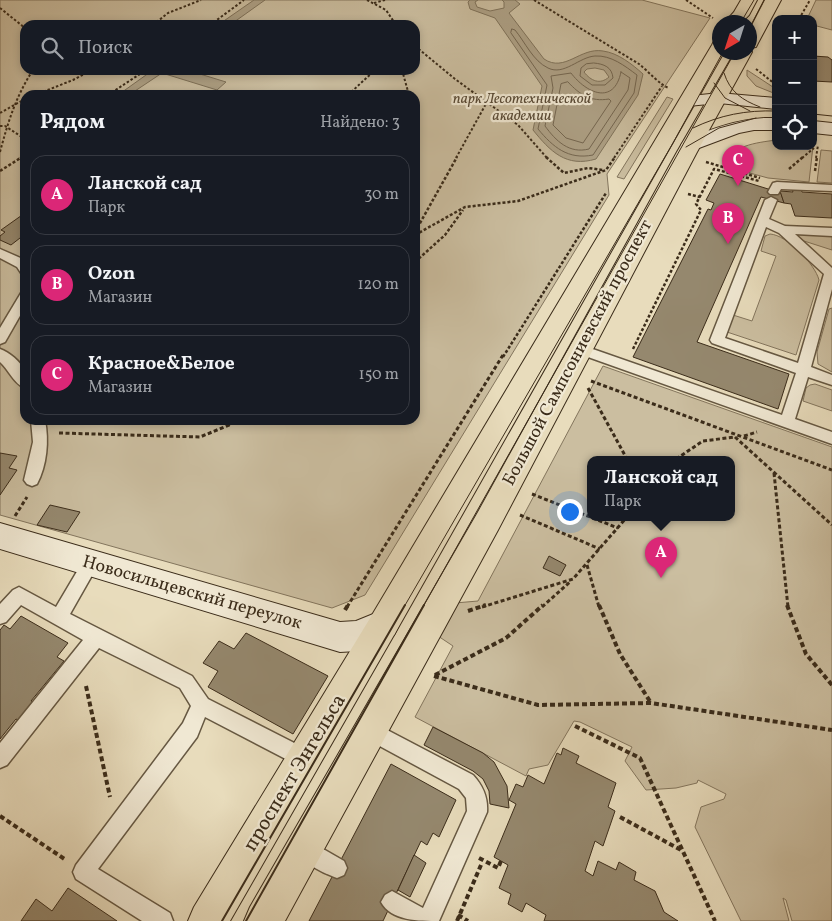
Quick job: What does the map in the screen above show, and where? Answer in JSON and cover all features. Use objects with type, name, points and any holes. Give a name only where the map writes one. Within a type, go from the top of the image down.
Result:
[{"type":"main road","points":[[741,15],[749,0]]},
{"type":"main road","points":[[757,30],[773,0]]},
{"type":"main road","name":"Большой Сампсониевский проспект","points":[[383,625],[678,94],[712,54]]},
{"type":"main road","name":"Большой Сампсониевский проспект","points":[[370,730],[488,521],[580,349],[698,154],[716,103],[740,60]]},
{"type":"main road","points":[[678,94],[716,103],[772,122]]},
{"type":"main road","points":[[716,103],[772,104]]},
{"type":"main road","points":[[698,154],[710,136],[740,126],[772,123]]},
{"type":"main road","name":"Новосильцевский переулок","points":[[1,537],[340,636],[358,636],[383,625]]},
{"type":"main road","name":"проспект Энгельса","points":[[208,921],[383,625]]},
{"type":"main road","points":[[264,921],[370,730]]},
{"type":"lane","points":[[832,188],[813,187],[774,192],[717,340],[832,380]]},
{"type":"lane","points":[[763,221],[783,230],[830,273],[787,422]]},
{"type":"lane","points":[[783,230],[832,232]]},
{"type":"lane","points":[[0,254],[20,263]]},
{"type":"lane","points":[[0,339],[20,305]]},
{"type":"lane","points":[[580,349],[832,438]]},
{"type":"lane","points":[[0,354],[13,365],[20,376]]},
{"type":"lane","points":[[32,480],[38,458],[40,426]]},
{"type":"lane","points":[[59,616],[90,563]]},
{"type":"lane","points":[[0,616],[19,595],[96,638],[186,682],[201,705],[304,758]]},
{"type":"lane","points":[[0,758],[96,638]]},
{"type":"lane","points":[[162,921],[83,872],[190,730],[201,705]]},
{"type":"lane","points":[[370,730],[466,782],[474,790],[478,800],[477,812],[427,921],[392,902]]},
{"type":"lane","points":[[304,848],[337,868]]},
{"type":"path","points":[[159,20],[168,13],[200,0]]},
{"type":"path","points":[[217,20],[244,0]]},
{"type":"path","points":[[367,0],[386,10],[393,20]]},
{"type":"path","points":[[374,3],[385,0]]},
{"type":"path","points":[[534,0],[639,64],[655,76],[662,86],[678,94]]},
{"type":"path","points":[[686,0],[712,17]]},
{"type":"path","points":[[801,15],[810,0]]},
{"type":"path","points":[[0,8],[20,23]]},
{"type":"path","points":[[420,50],[455,79],[518,125],[564,173],[588,168],[606,170]]},
{"type":"path","points":[[756,69],[772,81]]},
{"type":"path","points":[[22,90],[30,75]]},
{"type":"path","points":[[47,90],[82,75]]},
{"type":"path","points":[[116,90],[138,75]]},
{"type":"path","points":[[353,90],[370,75]]},
{"type":"path","points":[[403,75],[408,90]]},
{"type":"path","points":[[420,231],[464,207],[518,201],[606,170],[662,86]]},
{"type":"path","points":[[0,152],[5,126],[20,93]]},
{"type":"path","points":[[0,113],[20,102]]},
{"type":"path","points":[[420,225],[487,102]]},
{"type":"path","points":[[0,126],[5,126],[20,136]]},
{"type":"path","points":[[813,187],[821,132]]},
{"type":"path","points":[[698,154],[763,178],[774,192],[781,176],[812,148],[818,148]]},
{"type":"path","points":[[0,171],[20,158]]},
{"type":"path","points":[[629,357],[701,210],[696,204],[714,169],[760,182]]},
{"type":"path","points":[[343,614],[608,190]]},
{"type":"path","points":[[688,194],[700,197]]},
{"type":"path","points":[[420,258],[445,235],[464,207]]},
{"type":"path","points":[[625,456],[586,381],[832,470]]},
{"type":"path","points":[[680,456],[703,441],[742,437],[787,422]]},
{"type":"path","points":[[40,426],[200,437],[229,425]]},
{"type":"path","points":[[735,437],[832,526]]},
{"type":"path","points":[[774,473],[786,602],[806,654],[832,685]]},
{"type":"path","points":[[1,537],[28,495],[32,480]]},
{"type":"path","points":[[529,492],[587,515]]},
{"type":"path","points":[[518,514],[600,549]]},
{"type":"path","points":[[601,521],[618,528]]},
{"type":"path","points":[[624,521],[573,579],[506,638],[434,676],[538,705],[651,703],[832,730]]},
{"type":"path","points":[[587,565],[596,600],[606,625],[629,671],[651,703]]},
{"type":"path","points":[[468,611],[573,579]]},
{"type":"path","points":[[80,658],[116,827]]},
{"type":"path","points":[[575,726],[640,758],[715,921]]},
{"type":"path","points":[[0,816],[83,872]]},
{"type":"path","points":[[620,817],[682,850]]},
{"type":"path","points":[[457,921],[483,860]]},
{"type":"green space","name":"парк Лесотехнической академии","points":[[0,0],[642,0],[710,18],[607,174],[609,195],[365,595],[332,608],[0,515]]},
{"type":"green space","points":[[816,0],[832,0],[832,30],[817,26],[817,15],[809,15]]},
{"type":"green space","points":[[747,70],[772,86],[772,92],[756,86],[747,76]]},
{"type":"green space","points":[[667,97],[673,99],[624,179],[617,177]]},
{"type":"green space","points":[[772,141],[772,150],[813,150],[809,182],[768,178],[724,166],[738,149],[752,144]]},
{"type":"green space","points":[[821,150],[832,151],[832,183],[817,182]]},
{"type":"green space","points":[[794,233],[832,235],[832,250],[804,241]]},
{"type":"green space","points":[[770,234],[784,239],[799,251],[812,266],[819,280],[796,355],[727,332],[733,315],[752,321],[776,256],[761,251],[765,236]]},
{"type":"green space","points":[[832,308],[832,372],[818,364],[817,352],[829,309]]},
{"type":"green space","points":[[603,366],[832,447],[832,921],[792,921],[786,900],[783,898],[789,921],[741,921],[695,827],[701,807],[724,799],[726,794],[698,780],[697,783],[676,788],[646,790],[625,761],[632,747],[580,722],[574,721],[548,765],[529,769],[526,776],[415,717],[453,646],[438,636],[455,603],[478,601]]},
{"type":"green space","points":[[815,384],[832,390],[832,411],[803,401],[806,388]]},
{"type":"water","points":[[254,0],[265,0],[237,20],[225,20]]},
{"type":"water","points":[[470,0],[478,0],[475,2],[477,7],[490,11],[504,8],[502,0],[515,0],[520,4],[509,13],[544,59],[552,63],[566,62],[587,53],[603,51],[619,57],[643,74],[638,95],[596,159],[576,161],[560,156],[552,151],[533,130],[542,86],[495,18],[470,9],[468,2]],"holes":[[[595,68],[604,70],[609,77],[602,81],[593,80],[584,72],[587,69]]]},
{"type":"water","points":[[146,75],[159,75],[136,90],[125,90]]},
{"type":"water","points":[[168,75],[203,75],[226,82],[217,90]]},
{"type":"building","points":[[817,56],[828,57],[832,60],[832,82],[817,81]]},
{"type":"building","points":[[720,174],[781,193],[784,203],[761,197],[697,342],[789,374],[778,409],[633,357],[708,209],[711,210],[714,203],[706,200]]},
{"type":"building","points":[[792,189],[801,189],[802,192],[832,194],[832,218],[795,216],[791,204],[784,203],[780,191],[793,192]]},
{"type":"building","points":[[20,217],[20,238],[11,245],[0,240],[0,236],[5,232],[1,230]]},
{"type":"building","points":[[0,453],[17,456],[9,468],[17,470],[0,495]]},
{"type":"building","points":[[50,505],[80,512],[67,532],[37,525]]},
{"type":"building","points":[[549,556],[566,565],[560,576],[543,568]]},
{"type":"building","points":[[21,616],[68,643],[57,657],[64,661],[31,701],[35,703],[20,721],[16,719],[0,739],[0,630],[4,625],[10,629]]},
{"type":"building","points":[[246,633],[328,676],[293,734],[208,687],[218,671],[203,663],[219,641],[234,649]]},
{"type":"building","points":[[433,727],[483,753],[494,762],[507,786],[509,808],[490,804],[489,791],[483,779],[473,771],[424,745]]},
{"type":"building","points":[[563,748],[579,756],[576,763],[616,783],[608,807],[615,811],[603,846],[595,841],[585,871],[593,876],[598,861],[616,870],[619,862],[636,872],[634,880],[655,891],[664,912],[678,921],[544,921],[546,915],[526,903],[522,912],[508,904],[511,894],[499,888],[508,865],[494,857],[516,804],[509,800],[516,784],[523,787],[528,775],[544,784],[557,753],[561,755]]},
{"type":"building","points":[[391,764],[456,800],[439,837],[433,833],[427,845],[421,841],[383,921],[309,921]]},
{"type":"building","points":[[414,855],[426,863],[410,897],[398,890]]},
{"type":"building","points":[[68,888],[117,921],[21,921],[36,899],[52,911]]},
{"type":"tram line","points":[[745,15],[754,0]]},
{"type":"tram line","points":[[756,15],[764,0]]},
{"type":"tram line","points":[[404,607],[673,143],[719,60]]},
{"type":"tram line","points":[[716,86],[731,60]]},
{"type":"tram line","points":[[724,73],[733,90],[738,95],[760,107]]},
{"type":"tram line","points":[[423,607],[716,86]]},
{"type":"tram line","points":[[716,86],[725,98],[750,111]]},
{"type":"tram line","points":[[693,128],[733,114],[772,111]]},
{"type":"tram line","points":[[817,114],[832,116]]},
{"type":"tram line","points":[[686,147],[719,128],[756,118]]},
{"type":"tram line","points":[[222,921],[405,605]]},
{"type":"tram line","points":[[246,921],[424,605]]},
{"type":"place","name":"Красное&Белое","points":[[738,186]]},
{"type":"place","name":"Ozon","points":[[728,244]]},
{"type":"place","name":"Ланской сад","points":[[661,578]]}]
